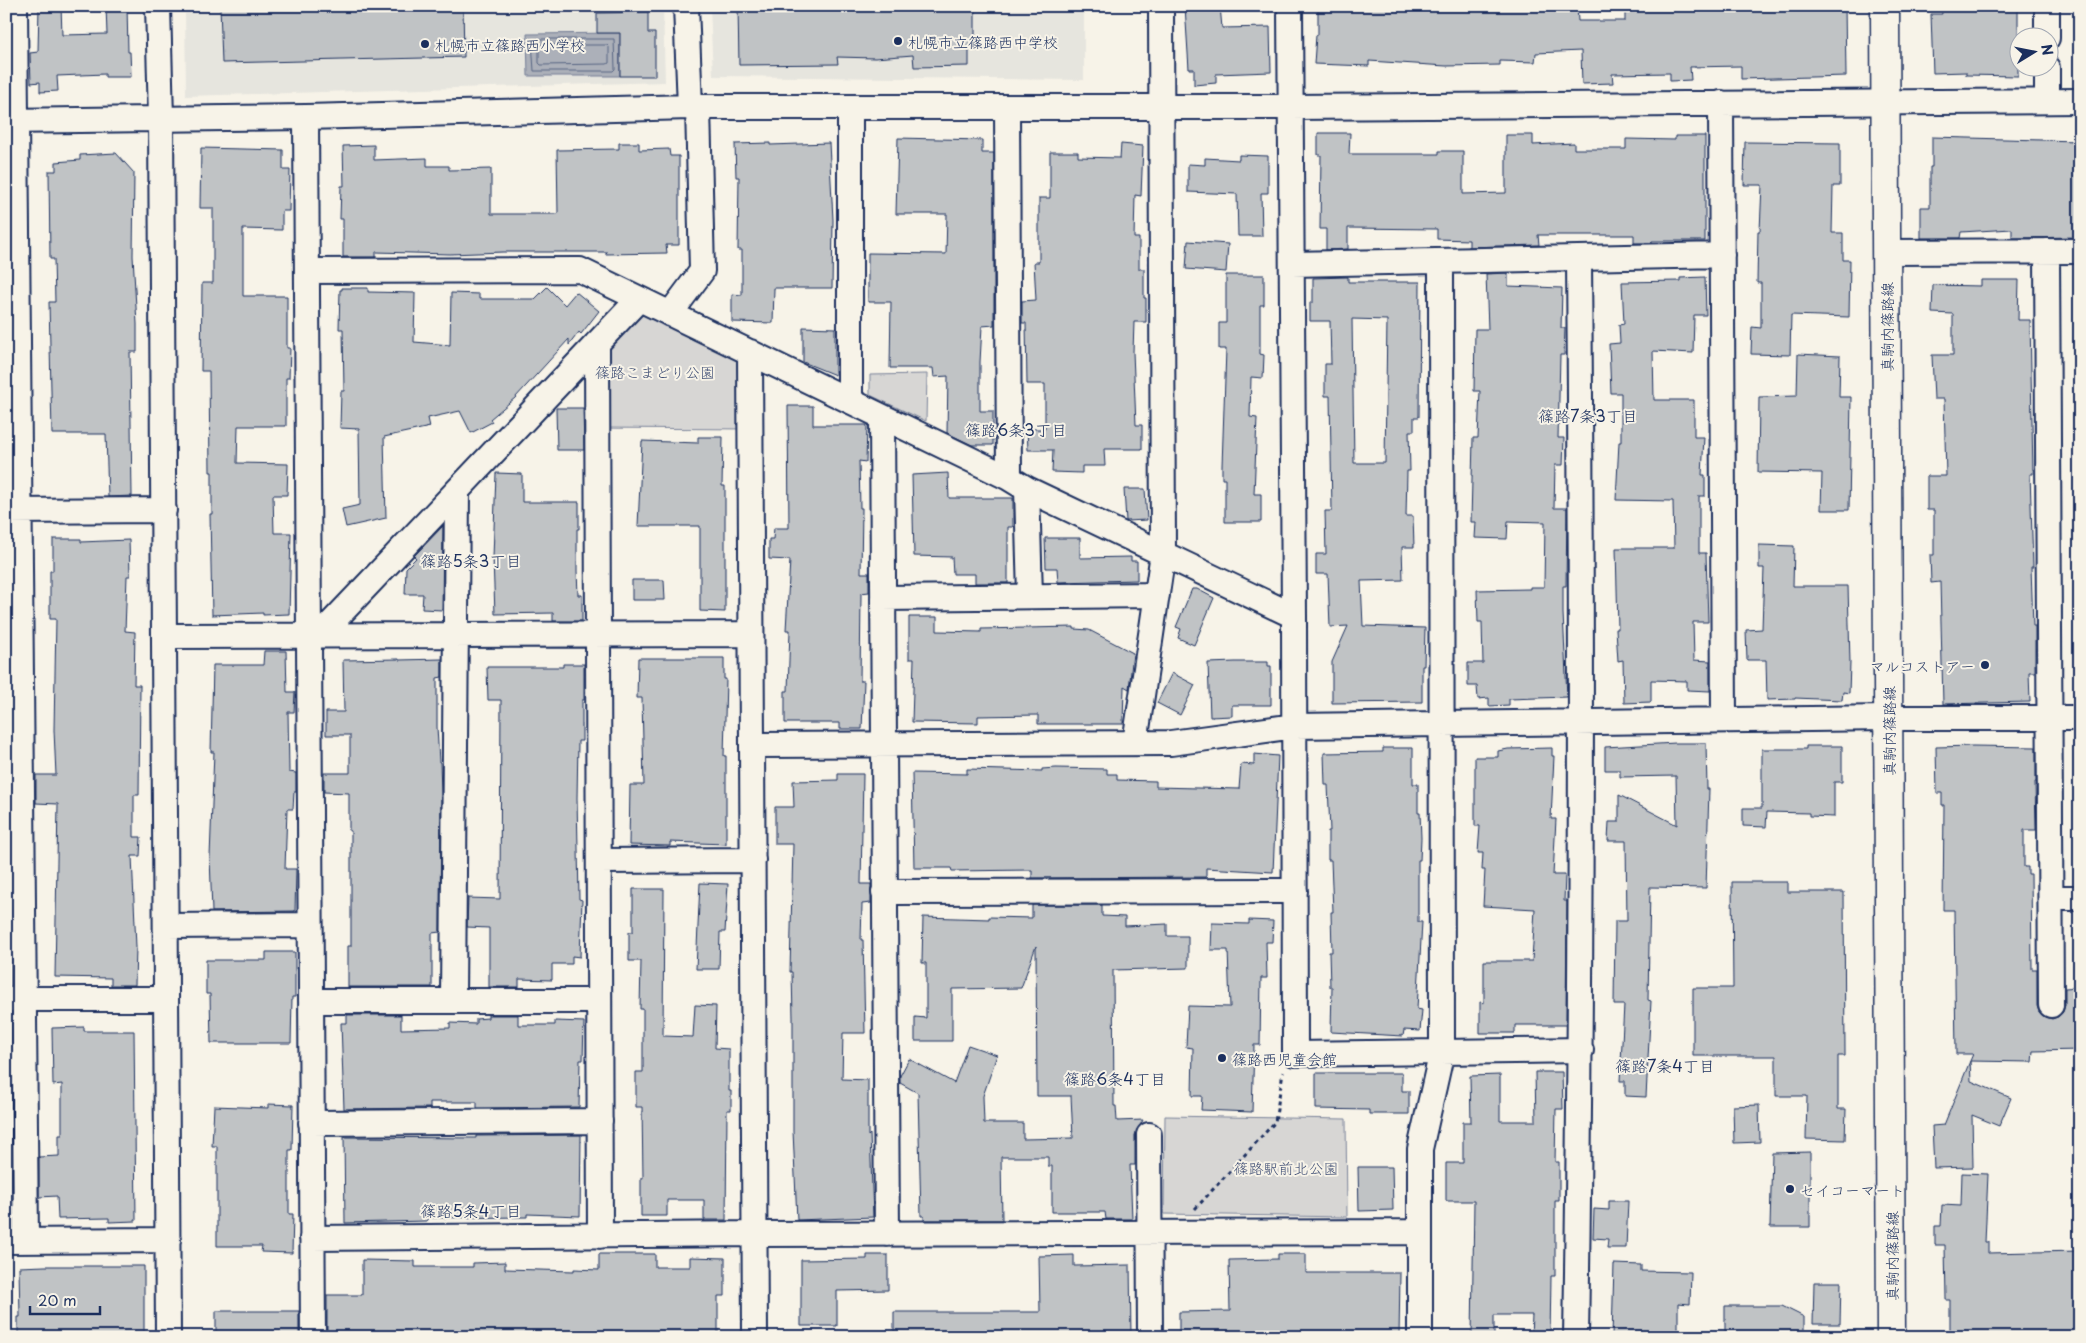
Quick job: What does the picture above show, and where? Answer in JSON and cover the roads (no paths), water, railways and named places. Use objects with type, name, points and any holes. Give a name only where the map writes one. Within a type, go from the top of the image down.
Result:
[{"type":"main road","name":"真駒内篠路線","points":[[1885,6],[1891,1337]]},
{"type":"street","points":[[14,6],[11,121],[16,1241],[168,1240]]},
{"type":"street","points":[[158,6],[161,118],[164,510],[168,1337]]},
{"type":"street","points":[[670,314],[702,271],[694,107],[686,6]]},
{"type":"street","points":[[1135,743],[1163,553],[1161,6]]},
{"type":"street","points":[[1290,6],[1295,726],[1295,1054],[1581,1050]]},
{"type":"street","points":[[2047,6],[2047,28]]},
{"type":"street","points":[[2047,78],[2047,101]]},
{"type":"street","points":[[11,121],[306,117],[694,107],[1291,107],[2080,100]]},
{"type":"street","points":[[1721,103],[1724,720]]},
{"type":"street","points":[[850,107],[850,401]]},
{"type":"street","points":[[1007,107],[1018,484],[1030,596]]},
{"type":"street","points":[[306,117],[307,271],[315,634],[310,925],[313,1337]]},
{"type":"street","points":[[2047,251],[2051,1004]]},
{"type":"street","points":[[1886,252],[2080,251]]},
{"type":"street","points":[[1292,264],[1722,255]]},
{"type":"street","points":[[1576,1337],[1581,1050],[1580,258]]},
{"type":"street","points":[[1420,1337],[1420,1149],[1442,1051],[1441,261]]},
{"type":"street","points":[[307,271],[580,270],[1018,484],[1294,616]]},
{"type":"street","points":[[315,634],[457,491],[639,299]]},
{"type":"street","points":[[597,343],[600,1236]]},
{"type":"street","points":[[750,352],[756,1337]]},
{"type":"street","points":[[882,417],[887,1234]]},
{"type":"street","points":[[453,1000],[457,491]]},
{"type":"street","points":[[12,511],[164,510]]},
{"type":"street","points":[[883,598],[1157,594]]},
{"type":"street","points":[[164,636],[751,634]]},
{"type":"street","points":[[752,745],[1171,743],[1295,726],[1888,718],[2080,718]]},
{"type":"street","points":[[599,862],[753,860]]},
{"type":"street","points":[[884,892],[1295,891]]},
{"type":"street","points":[[2051,898],[2080,898]]},
{"type":"street","points":[[166,926],[310,925]]},
{"type":"street","points":[[15,999],[166,999]]},
{"type":"street","points":[[311,1001],[600,1001]]},
{"type":"street","points":[[311,1123],[600,1120]]},
{"type":"street","points":[[1149,1135],[1150,1337]]},
{"type":"street","points":[[312,1238],[756,1234],[1420,1232]]},
{"type":"water","points":[[620,33],[620,76],[528,76],[527,34]]},
{"type":"place","name":"札幌市立篠路西中学校","points":[[898,41]]},
{"type":"place","name":"札幌市立篠路西小学校","points":[[425,44]]},
{"type":"place","name":"マルコストアー","points":[[1985,665]]},
{"type":"place","name":"篠路西児童会館","points":[[1222,1058]]},
{"type":"place","name":"セイコーマート","points":[[1790,1189]]},
{"type":"district","name":"篠路7条3丁目","points":[[1588,415]]},
{"type":"district","name":"篠路6条3丁目","points":[[1016,429]]},
{"type":"district","name":"篠路5条3丁目","points":[[471,560]]},
{"type":"district","name":"篠路7条4丁目","points":[[1665,1065]]},
{"type":"district","name":"篠路6条4丁目","points":[[1115,1078]]},
{"type":"district","name":"篠路5条4丁目","points":[[471,1210]]},
{"type":"park label","name":"篠路こまどり公園","points":[[655,371]]},
{"type":"park label","name":"篠路駅前北公園","points":[[1286,1167]]}]
